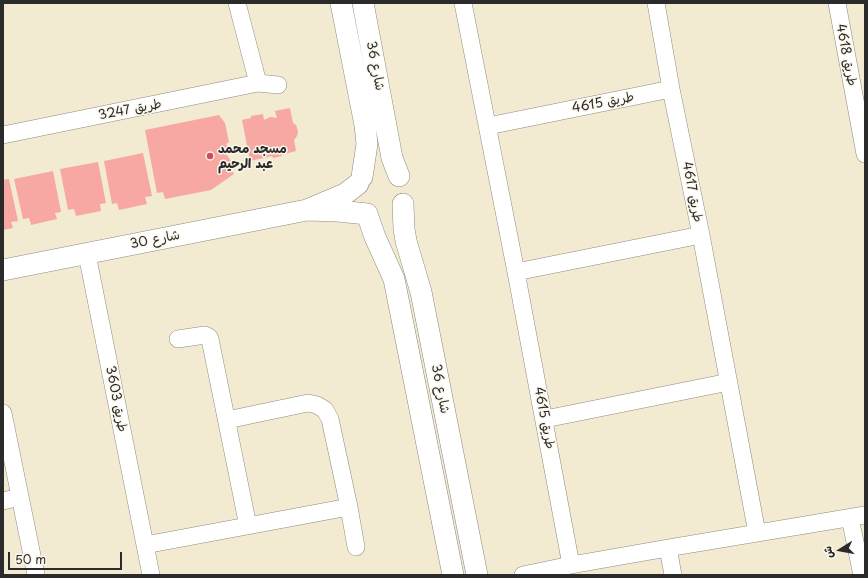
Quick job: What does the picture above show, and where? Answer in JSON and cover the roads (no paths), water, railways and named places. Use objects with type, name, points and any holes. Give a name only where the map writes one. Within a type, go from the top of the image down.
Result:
[{"type":"street","points":[[237,3],[258,84]]},
{"type":"street","name":"شارع 36","points":[[341,3],[365,125],[367,144],[360,180]]},
{"type":"street","name":"طريق 4615","points":[[463,3],[572,565]]},
{"type":"street","name":"طريق 4617","points":[[656,3],[671,89],[701,235],[757,533]]},
{"type":"street","name":"طريق 4618","points":[[837,3],[865,154]]},
{"type":"street","name":"شارع 36","points":[[367,7],[392,158],[399,176]]},
{"type":"street","name":"طريق 3247","points":[[3,135],[258,84],[278,85]]},
{"type":"street","name":"طريق 4615","points":[[488,126],[671,89]]},
{"type":"street","points":[[377,168],[389,170],[399,176],[403,182],[406,197],[399,210],[387,217],[380,218],[367,214],[361,208],[357,200],[356,192],[360,180],[366,173],[377,168]]},
{"type":"street","name":"شارع 30","points":[[3,270],[307,210],[345,194],[360,180]]},
{"type":"street","name":"شارع 36","points":[[403,204],[405,235],[424,305],[477,575]]},
{"type":"street","name":"شارع 30","points":[[307,210],[367,214]]},
{"type":"street","name":"شارع 36","points":[[367,214],[375,237],[394,279],[453,575]]},
{"type":"street","points":[[516,272],[701,235]]},
{"type":"street","name":"طريق 3603","points":[[88,254],[151,575]]},
{"type":"street","points":[[178,339],[205,335],[209,338],[248,526]]},
{"type":"street","points":[[544,420],[729,382]]},
{"type":"street","points":[[226,420],[308,403],[317,405],[325,410],[330,419],[356,547]]},
{"type":"street","points":[[3,413],[36,575]]},
{"type":"street","points":[[3,501],[20,497]]},
{"type":"street","points":[[145,545],[349,507]]},
{"type":"street","points":[[523,575],[668,548],[857,516],[862,575]]},
{"type":"street","points":[[668,548],[673,575]]},
{"type":"place","name":"مسجد محمد عبد الرحيم","points":[[210,156]]}]
